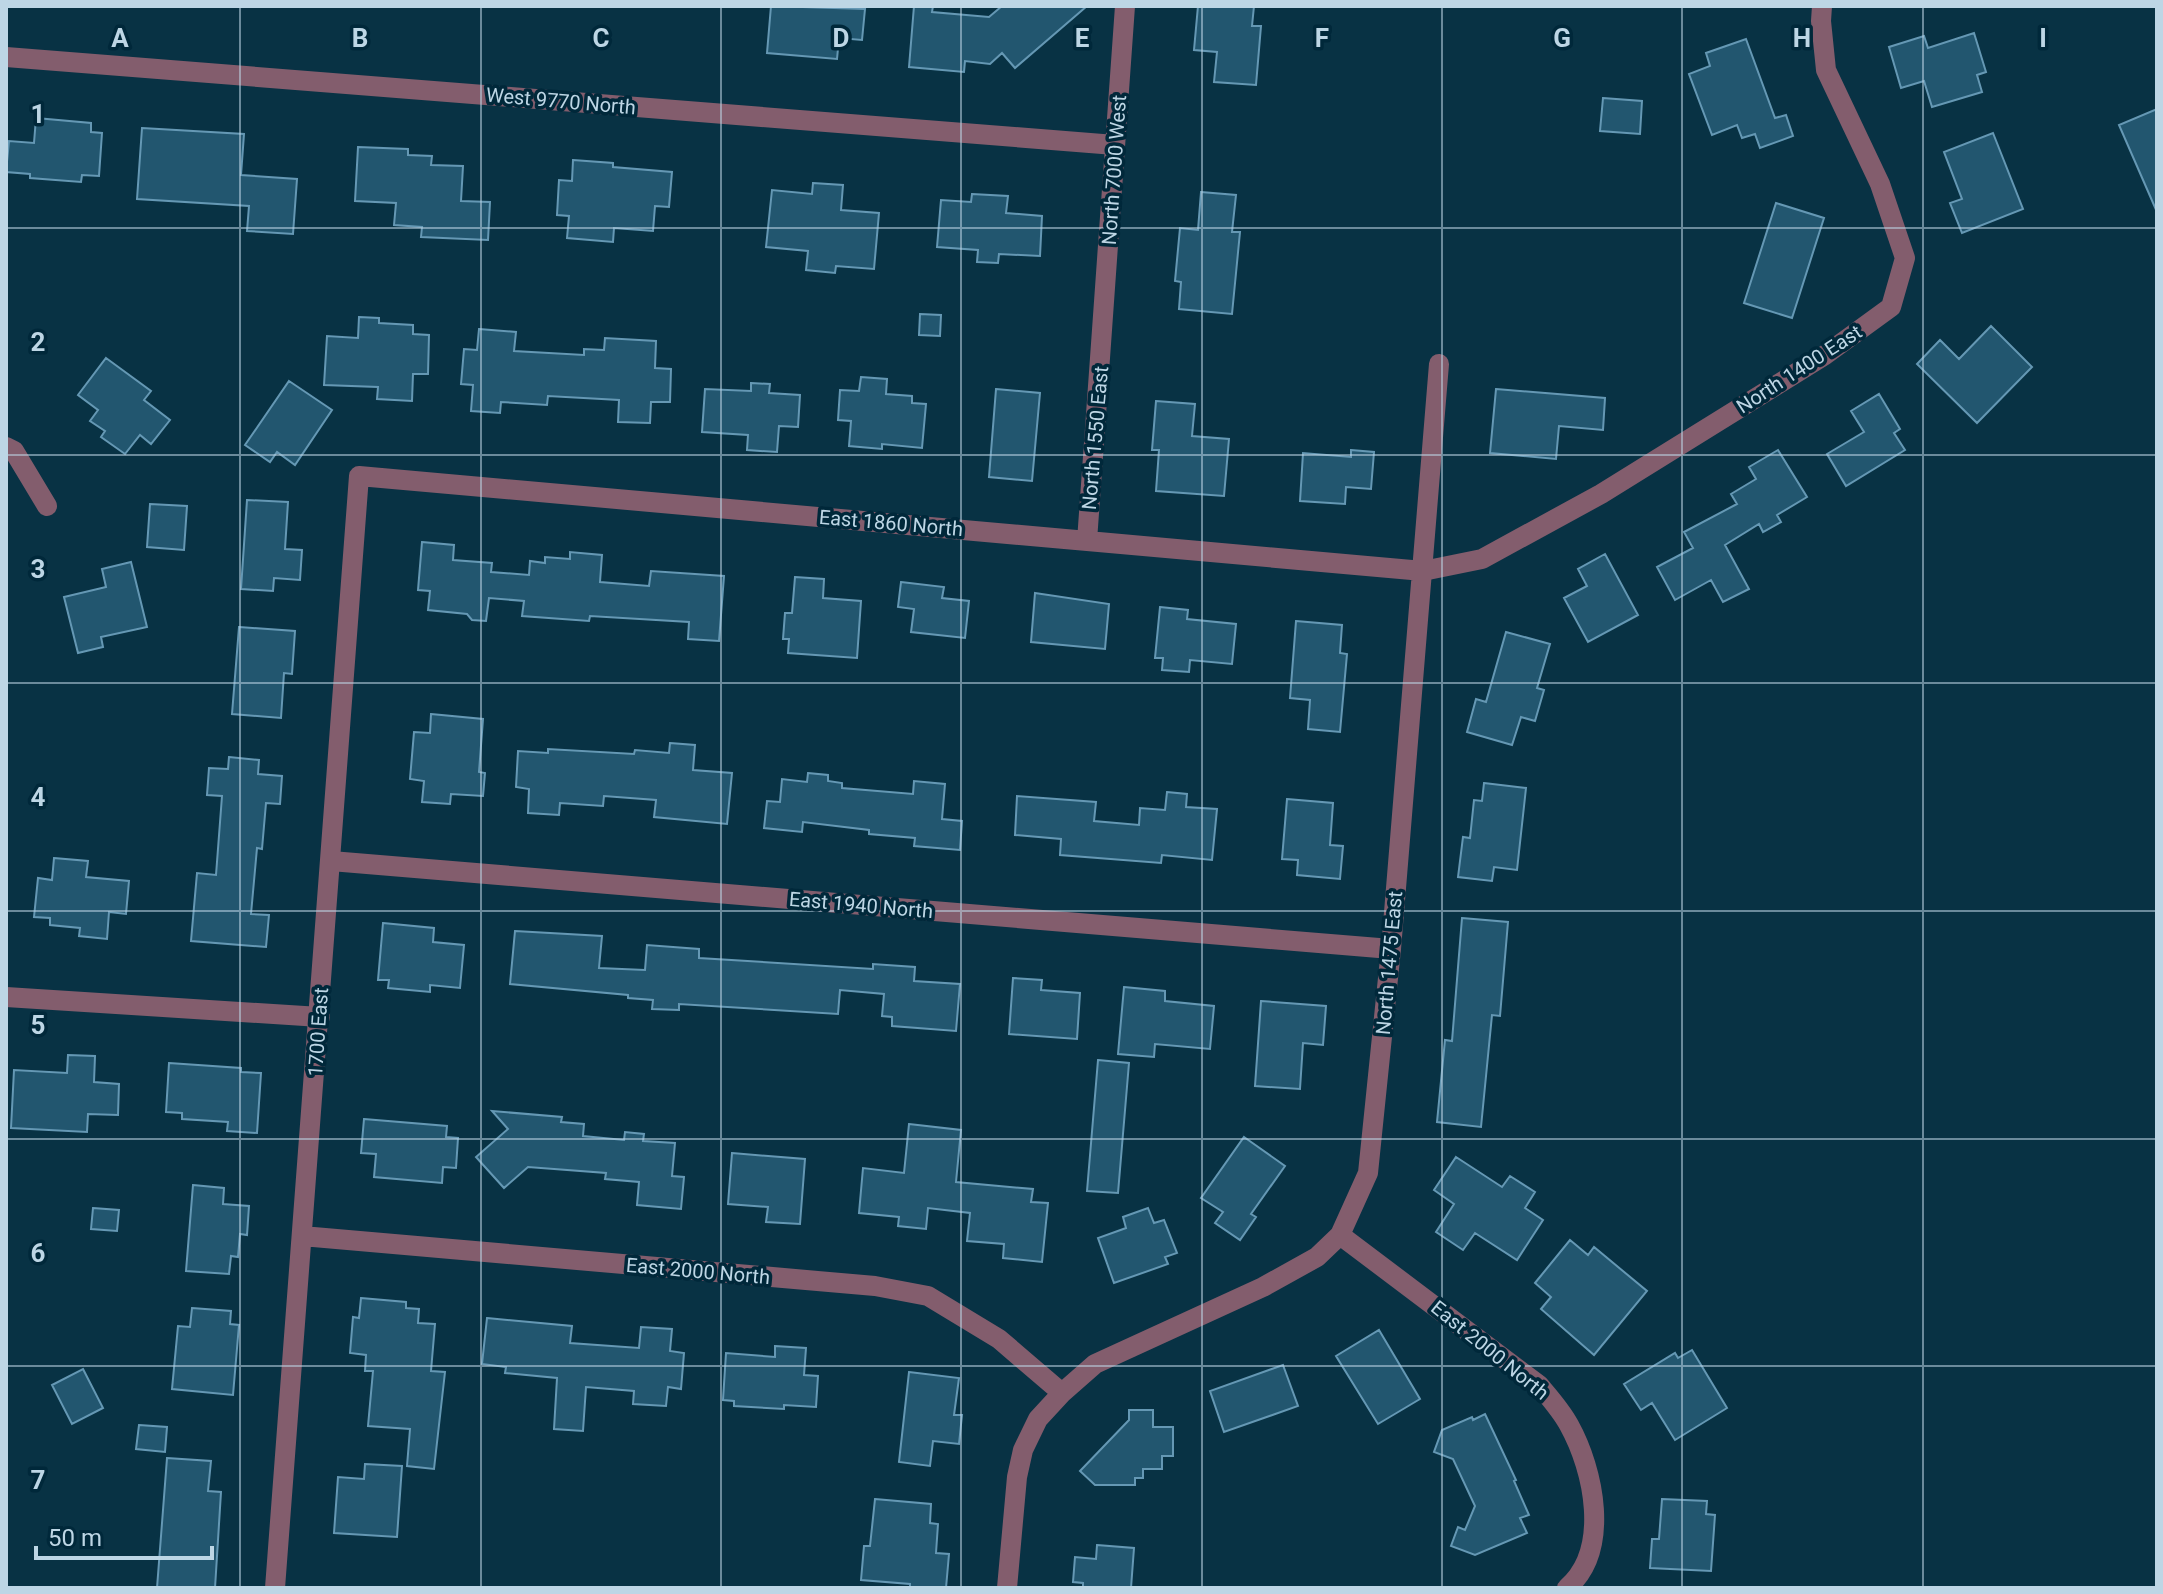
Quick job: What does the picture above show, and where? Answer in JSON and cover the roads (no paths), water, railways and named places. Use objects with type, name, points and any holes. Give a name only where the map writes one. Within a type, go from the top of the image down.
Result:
[{"type":"street","name":"North 7000 West","points":[[1103,335],[1125,6]]},
{"type":"street","name":"North 1400 East","points":[[1423,571],[1482,559],[1601,494],[1825,355],[1891,307],[1905,258],[1880,184],[1826,70],[1822,6]]},
{"type":"street","name":"West 9770 North","points":[[6,57],[1115,145]]},
{"type":"street","name":"North 1550 East","points":[[1087,541],[1103,335]]},
{"type":"street","name":"North 1475 East","points":[[1062,1393],[1095,1364],[1263,1287],[1317,1257],[1340,1235],[1368,1173],[1391,949],[1439,364]]},
{"type":"street","points":[[6,447],[14,451],[47,506]]},
{"type":"street","name":"East 1860 North","points":[[359,476],[1423,571]]},
{"type":"street","name":"1700 East","points":[[275,1588],[359,476]]},
{"type":"street","name":"East 1940 North","points":[[331,861],[1391,949]]},
{"type":"street","points":[[6,997],[320,1017]]},
{"type":"street","name":"East 2000 North","points":[[1340,1235],[1375,1258],[1539,1385],[1557,1406],[1570,1427],[1585,1463],[1592,1499],[1593,1545],[1575,1581],[1567,1588]]},
{"type":"street","name":"East 2000 North","points":[[302,1236],[875,1286],[928,1296],[999,1339],[1062,1393]]},
{"type":"street","points":[[1007,1588],[1017,1477],[1023,1450],[1038,1419],[1062,1393]]}]
